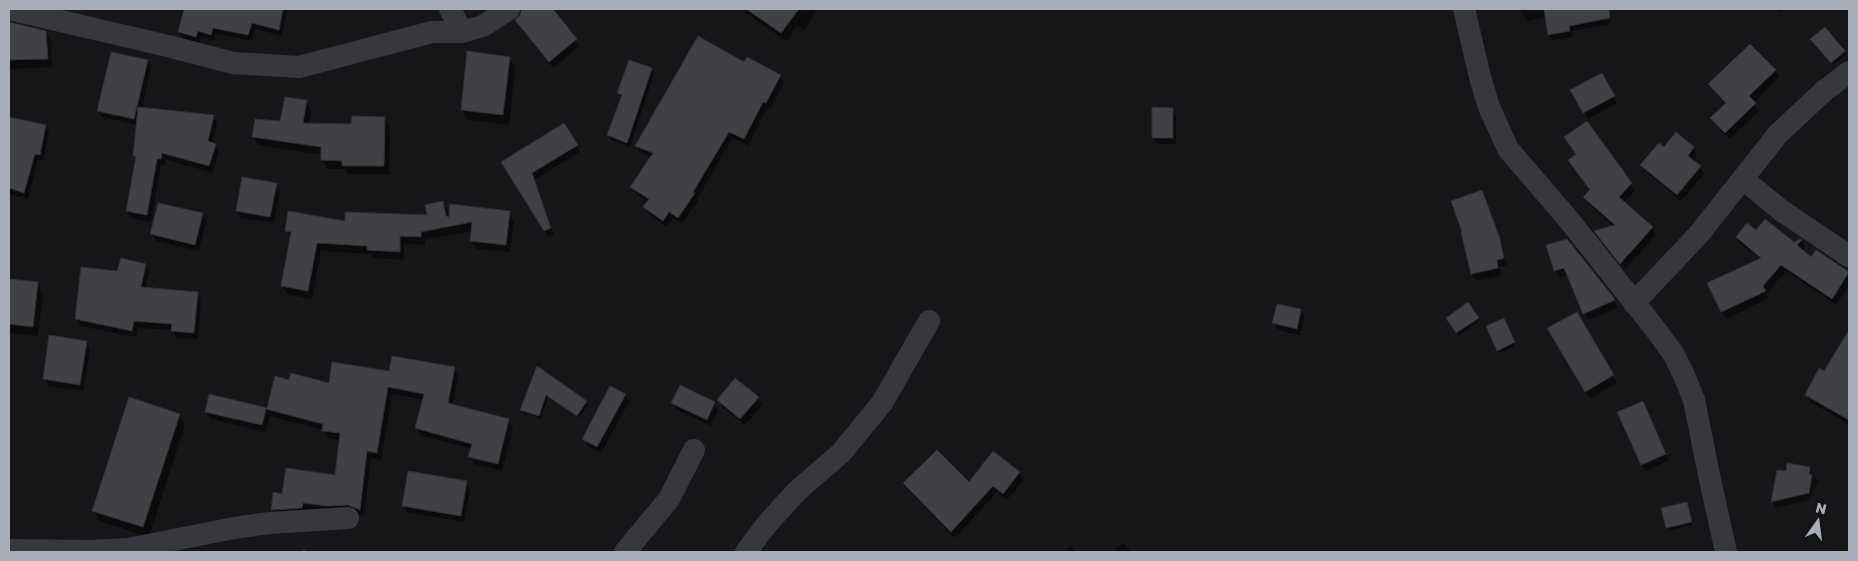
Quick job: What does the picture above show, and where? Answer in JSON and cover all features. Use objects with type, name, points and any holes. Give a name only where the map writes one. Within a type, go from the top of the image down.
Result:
[{"type":"street","points":[[9,9],[233,63],[299,67],[432,32],[462,32],[483,26],[509,9]]},
{"type":"street","points":[[450,9],[462,32]]},
{"type":"street","points":[[1464,9],[1487,100],[1508,148],[1569,220],[1674,355],[1694,400],[1726,552]]},
{"type":"street","points":[[1634,303],[1700,234],[1778,134],[1824,91],[1849,72]]},
{"type":"street","points":[[1744,180],[1782,211],[1849,256]]},
{"type":"street","points":[[746,552],[767,524],[798,491],[841,453],[882,403],[929,320]]},
{"type":"street","points":[[625,552],[669,498],[694,450]]},
{"type":"street","points":[[9,550],[90,551],[128,548],[270,523],[348,518]]},
{"type":"path","points":[[303,552],[308,550]]},
{"type":"building","points":[[184,9],[283,9],[279,30],[252,23],[248,35],[213,28],[211,35],[198,31],[196,37],[178,32]]},
{"type":"building","points":[[522,9],[553,9],[577,39],[549,62],[515,20],[520,15]]},
{"type":"building","points":[[746,9],[799,9],[781,33]]},
{"type":"building","points":[[1544,9],[1609,9],[1610,18],[1569,26],[1570,31],[1548,35]]},
{"type":"building","points":[[9,22],[46,31],[48,59],[9,60]]},
{"type":"building","points":[[1825,27],[1845,51],[1831,63],[1810,39]]},
{"type":"building","points":[[698,36],[744,62],[747,57],[781,75],[766,103],[763,102],[744,139],[729,132],[693,192],[695,193],[678,218],[669,212],[663,221],[643,207],[649,199],[630,187],[653,153],[635,146]]},
{"type":"building","points":[[1750,44],[1776,70],[1749,96],[1756,103],[1725,133],[1710,118],[1726,103],[1708,84]]},
{"type":"building","points":[[467,51],[510,57],[503,115],[461,110]]},
{"type":"building","points":[[111,52],[148,60],[134,119],[97,111]]},
{"type":"building","points":[[629,60],[652,68],[627,143],[607,135],[622,95],[617,93]]},
{"type":"building","points":[[1602,73],[1615,96],[1583,113],[1570,90]]},
{"type":"building","points":[[285,97],[307,100],[303,123],[351,124],[352,116],[385,117],[384,166],[342,166],[342,161],[321,160],[321,147],[252,137],[255,119],[280,121]]},
{"type":"building","points":[[138,107],[214,115],[208,141],[216,144],[209,166],[162,153],[161,159],[157,159],[147,215],[126,211],[136,156],[133,156]]},
{"type":"building","points":[[1152,107],[1173,108],[1173,138],[1152,138]]},
{"type":"building","points":[[9,117],[46,125],[40,155],[35,154],[24,193],[9,188]]},
{"type":"building","points":[[1587,121],[1632,183],[1619,197],[1653,227],[1620,264],[1594,231],[1615,225],[1583,197],[1590,190],[1568,160],[1576,154],[1564,137]]},
{"type":"building","points":[[564,123],[578,145],[532,173],[551,228],[544,231],[501,162]]},
{"type":"building","points":[[1676,132],[1694,147],[1688,156],[1701,166],[1677,195],[1640,165],[1659,143],[1664,147]]},
{"type":"building","points":[[242,177],[277,183],[270,217],[236,211]]},
{"type":"building","points":[[1482,190],[1500,239],[1504,258],[1497,260],[1498,268],[1471,274],[1462,232],[1451,201]]},
{"type":"building","points":[[443,201],[446,216],[449,217],[450,204],[510,211],[506,245],[470,241],[472,222],[421,232],[421,237],[400,236],[400,252],[367,250],[367,246],[317,243],[308,291],[281,286],[291,232],[285,231],[288,211],[345,221],[345,212],[427,215],[425,205]]},
{"type":"building","points":[[158,203],[203,213],[195,245],[150,234]]},
{"type":"building","points":[[1765,219],[1794,242],[1802,240],[1797,245],[1811,257],[1816,250],[1849,272],[1832,299],[1781,265],[1763,286],[1766,291],[1721,312],[1707,283],[1761,258],[1736,237],[1747,223],[1756,230]]},
{"type":"building","points":[[1567,239],[1615,300],[1583,314],[1564,268],[1554,271],[1546,245]]},
{"type":"building","points":[[121,258],[146,264],[141,287],[198,292],[194,333],[171,331],[172,324],[134,321],[132,331],[75,319],[81,267],[117,271]]},
{"type":"building","points":[[9,279],[38,282],[33,327],[9,324]]},
{"type":"building","points":[[1468,302],[1479,318],[1456,333],[1446,318]]},
{"type":"building","points":[[1277,304],[1301,309],[1297,329],[1272,323]]},
{"type":"building","points":[[1577,312],[1614,375],[1585,392],[1547,328]]},
{"type":"building","points":[[1504,318],[1515,342],[1497,351],[1486,326]]},
{"type":"building","points":[[1849,330],[1849,420],[1805,395],[1819,368],[1824,371]]},
{"type":"building","points":[[49,335],[87,341],[80,385],[43,379]]},
{"type":"building","points":[[392,356],[455,367],[448,403],[509,419],[498,464],[468,457],[472,444],[415,428],[424,394],[388,387],[377,453],[367,451],[360,510],[348,505],[328,506],[303,503],[302,508],[271,510],[273,492],[282,494],[286,468],[335,475],[340,433],[322,431],[323,424],[266,409],[262,425],[205,412],[209,394],[267,408],[275,376],[289,380],[291,373],[329,383],[332,362],[389,371]]},
{"type":"building","points":[[537,366],[587,401],[577,416],[546,395],[539,416],[520,410]]},
{"type":"building","points":[[735,378],[759,397],[740,419],[717,400]]},
{"type":"building","points":[[680,385],[715,402],[707,420],[671,403]]},
{"type":"building","points":[[610,386],[626,394],[597,447],[582,439]]},
{"type":"building","points":[[129,397],[180,414],[143,527],[92,511]]},
{"type":"building","points":[[1643,401],[1666,454],[1641,465],[1617,412]]},
{"type":"building","points":[[937,450],[969,482],[993,451],[1020,472],[1003,494],[993,486],[951,532],[903,483]]},
{"type":"building","points":[[1787,463],[1810,467],[1809,474],[1812,475],[1809,493],[1771,502],[1777,470],[1786,471]]},
{"type":"building","points":[[408,471],[467,481],[461,516],[402,506]]},
{"type":"building","points":[[1687,502],[1692,522],[1666,528],[1661,508]]}]
